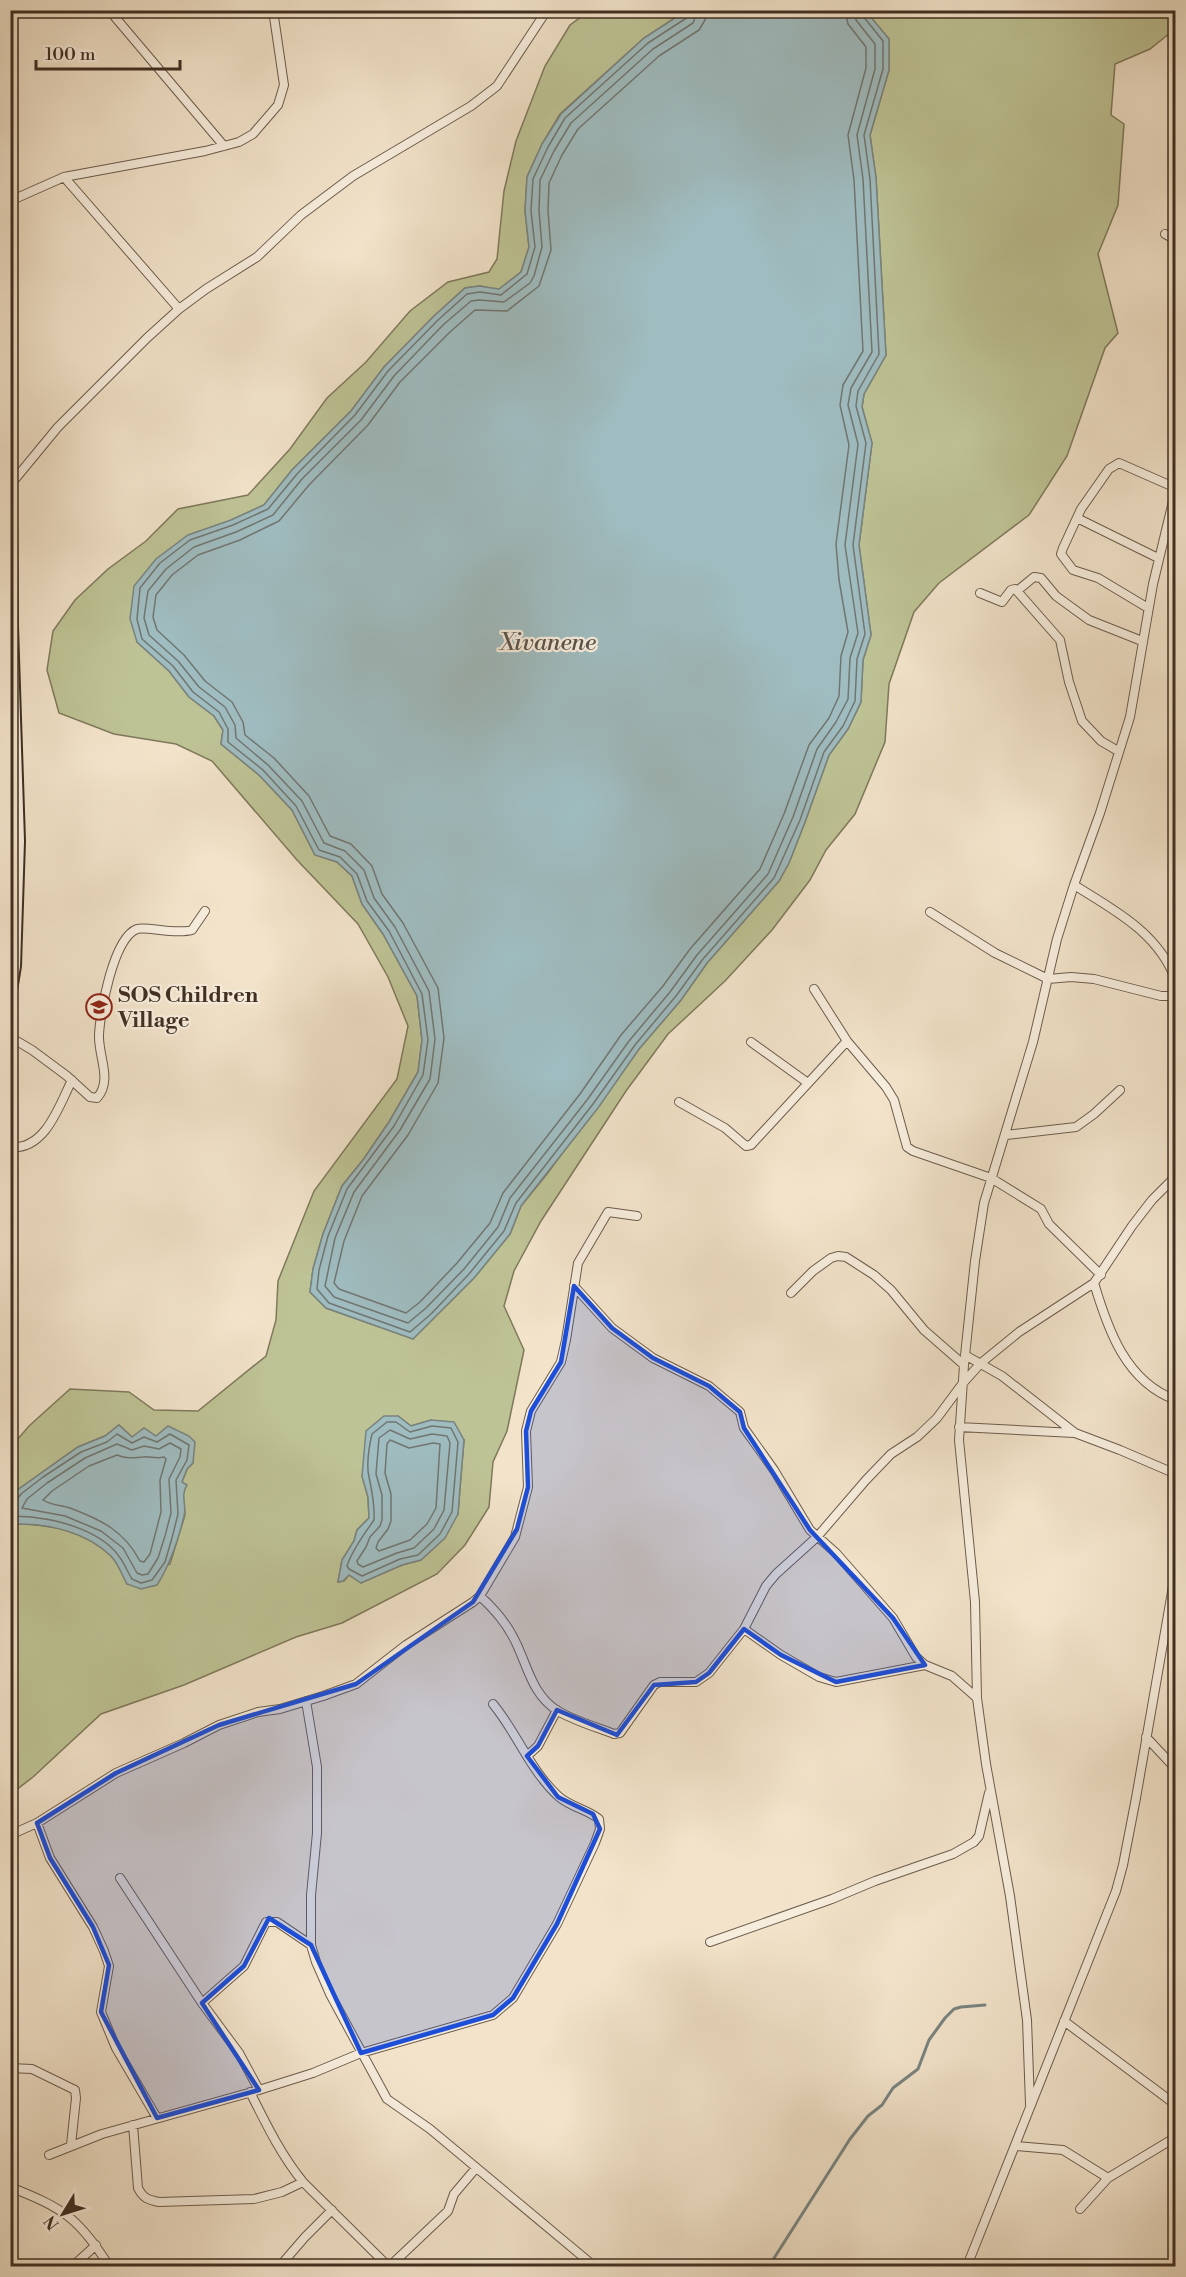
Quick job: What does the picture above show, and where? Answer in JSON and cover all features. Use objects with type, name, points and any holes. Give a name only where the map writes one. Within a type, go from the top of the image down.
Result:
[{"type":"main road","points":[[10,400],[15,843],[15,966],[10,997]]},
{"type":"street","points":[[109,10],[224,146]]},
{"type":"street","points":[[10,201],[63,177],[224,146],[253,134],[278,105],[284,85],[273,10]]},
{"type":"street","points":[[11,484],[58,427],[179,309],[257,257],[302,215],[353,176],[471,106],[497,86],[547,10]]},
{"type":"street","points":[[63,177],[179,309]]},
{"type":"street","points":[[1165,234],[1176,240]]},
{"type":"street","points":[[1030,2104],[1028,2020],[977,1698],[975,1602],[958,1440],[975,1261],[984,1203],[1033,1042],[1057,939],[1130,717],[1158,558],[1176,488],[1119,464],[1108,469],[1077,518],[1061,554],[1073,570],[1098,578],[1148,608]]},
{"type":"street","points":[[1077,518],[1158,558]]},
{"type":"street","points":[[1017,591],[1034,577],[1038,577],[1056,596],[1089,620],[1142,641]]},
{"type":"street","points":[[980,592],[1002,602],[1011,590],[1015,589],[1060,640],[1069,682],[1082,721],[1101,741],[1118,751]]},
{"type":"street","points":[[1074,885],[1152,939],[1176,981]]},
{"type":"street","points":[[10,1037],[32,1050],[72,1080],[90,1097],[97,1098],[102,1093],[105,1084],[99,1045],[101,1022],[118,950],[130,934],[139,928],[173,932],[192,930],[205,910]]},
{"type":"street","points":[[930,912],[995,952],[1048,979],[1071,977],[1094,979],[1161,996],[1172,996],[1176,993]]},
{"type":"street","points":[[814,989],[847,1041],[886,1087],[894,1100],[907,1147],[991,1178],[1041,1209],[1048,1224],[1101,1275]]},
{"type":"street","points":[[679,1102],[725,1128],[746,1146],[751,1145],[847,1041]]},
{"type":"street","points":[[751,1042],[808,1083]]},
{"type":"street","points":[[10,1148],[31,1145],[44,1133],[72,1080]]},
{"type":"street","points":[[1006,1135],[1076,1127],[1120,1090]]},
{"type":"street","points":[[480,1596],[492,1607],[513,1636],[534,1685],[557,1710],[617,1735],[654,1685],[660,1682],[696,1682],[709,1673],[744,1629],[766,1586],[776,1574],[817,1537],[891,1454],[917,1437],[937,1418],[981,1363],[1019,1332],[1094,1283],[1131,1226],[1176,1176]]},
{"type":"street","points":[[10,1835],[37,1823],[116,1773],[219,1725],[306,1701],[356,1684],[406,1645],[480,1596],[493,1577],[517,1529],[528,1487],[526,1431],[531,1411],[561,1362],[567,1340],[578,1263],[606,1214],[609,1212],[637,1216]]},
{"type":"street","points":[[791,1293],[813,1271],[831,1258],[846,1257],[874,1275],[891,1290],[924,1330],[964,1365]]},
{"type":"street","points":[[1094,1283],[1120,1350],[1131,1369],[1148,1387],[1176,1400]]},
{"type":"street","points":[[574,1286],[612,1328],[652,1358],[710,1386],[740,1412],[744,1428],[774,1470],[810,1530],[836,1553],[893,1618],[916,1656],[926,1665],[952,1676],[977,1698]]},
{"type":"street","points":[[965,1355],[1009,1381],[1075,1433]]},
{"type":"street","points":[[959,1427],[1075,1433],[1120,1449],[1176,1474]]},
{"type":"street","points":[[967,2266],[1116,1891],[1123,1865],[1176,1569]]},
{"type":"street","points":[[744,1629],[781,1655],[819,1677],[836,1682],[926,1665]]},
{"type":"street","points":[[306,1701],[317,1767],[317,1833],[311,1894],[310,1945],[330,1994],[387,2099],[430,2130],[594,2266]]},
{"type":"street","points":[[49,2156],[71,2145],[133,2125],[255,2091],[313,2073],[361,2053],[493,2014],[513,1998],[557,1924],[600,1829],[599,1820],[593,1814],[558,1797],[526,1756],[503,1716],[493,1704]]},
{"type":"street","points":[[526,1756],[543,1738],[557,1710]]},
{"type":"street","points":[[1146,1737],[1176,1769]]},
{"type":"street","points":[[710,1942],[953,1854],[974,1842],[979,1836],[990,1789]]},
{"type":"street","points":[[37,1823],[50,1858],[93,1927],[104,1951],[109,1966],[101,2012],[116,2048],[157,2118]]},
{"type":"street","points":[[120,1878],[238,2054],[280,2152],[303,2182],[389,2266],[448,2211],[454,2194],[476,2168]]},
{"type":"street","points":[[202,2003],[244,1966],[266,1922],[277,1922],[310,1945]]},
{"type":"street","points":[[1064,2021],[1176,2105]]},
{"type":"street","points":[[10,2068],[32,2069],[75,2090],[71,2145]]},
{"type":"street","points":[[133,2125],[138,2188],[141,2195],[147,2199],[159,2202],[254,2199],[282,2192],[303,2182]]},
{"type":"street","points":[[1080,2209],[1108,2178],[1176,2136]]},
{"type":"street","points":[[1016,2146],[1063,2150],[1108,2178]]},
{"type":"street","points":[[10,2187],[59,2208],[73,2219],[96,2246],[109,2266]]},
{"type":"street","points":[[280,2266],[332,2210]]},
{"type":"street","points":[[73,2266],[96,2246]]},
{"type":"highlighted area","points":[[574,1286],[612,1328],[653,1358],[709,1386],[740,1412],[744,1428],[810,1530],[893,1618],[925,1665],[836,1682],[781,1655],[744,1629],[709,1673],[696,1682],[654,1685],[617,1735],[557,1710],[538,1746],[527,1756],[558,1797],[593,1814],[600,1829],[557,1924],[513,1998],[493,2015],[361,2053],[311,1945],[269,1918],[244,1966],[202,2003],[259,2090],[157,2118],[101,2012],[109,1965],[93,1927],[50,1858],[37,1823],[116,1773],[219,1725],[356,1684],[473,1602],[517,1529],[528,1487],[526,1431],[531,1411],[561,1362]]},
{"type":"green space","points":[[589,11],[690,11],[644,38],[560,114],[542,144],[527,177],[525,211],[529,247],[521,272],[499,290],[480,286],[465,288],[434,316],[384,367],[351,411],[292,470],[264,505],[231,520],[137,642],[169,671],[189,697],[214,716],[223,730],[221,744],[259,775],[292,810],[315,855],[337,862],[352,876],[362,904],[383,934],[417,996],[422,1040],[418,1072],[389,1122],[342,1186],[323,1234],[313,1269],[310,1292],[326,1308],[413,1339],[474,1278],[510,1234],[521,1206],[639,1049],[681,1000],[707,963],[779,881],[789,863],[829,755],[848,729],[861,702],[863,660],[871,635],[859,545],[872,443],[862,407],[864,394],[886,355],[876,178],[870,135],[889,70],[889,39],[865,11],[1175,11],[1175,29],[1150,49],[1115,64],[1111,115],[1124,124],[1118,205],[1098,254],[1118,333],[1105,348],[1067,456],[1029,515],[939,583],[914,612],[889,684],[885,742],[855,814],[826,850],[810,880],[772,930],[725,981],[668,1034],[626,1091],[541,1221],[514,1271],[504,1306],[524,1350],[507,1431],[493,1462],[489,1507],[465,1545],[437,1574],[342,1623],[296,1637],[184,1685],[101,1714],[33,1777],[11,1794],[11,1519],[15,1524],[53,1527],[90,1541],[114,1559],[127,1584],[170,1564],[185,1515],[182,1482],[187,1469],[193,1463],[155,1436],[132,1437],[119,1425],[105,1436],[78,1447],[16,1491],[11,1501],[11,1447],[29,1426],[70,1389],[129,1392],[154,1410],[198,1411],[266,1356],[276,1320],[278,1281],[314,1191],[397,1079],[408,1026],[388,977],[358,924],[297,860],[212,761],[176,744],[114,734],[59,713],[47,670],[53,631],[75,600],[108,569],[146,541],[178,509],[248,495],[290,449],[327,398],[366,362],[410,311],[448,282],[489,272],[497,259],[504,191],[516,141],[545,66],[570,25]],"holes":[[[398,1416],[411,1426],[431,1420],[464,1440],[458,1514],[421,1560],[402,1565],[361,1583],[349,1575],[344,1581],[338,1582],[342,1560],[354,1541],[357,1530],[369,1518],[368,1497],[362,1476]]]},
{"type":"water","name":"Xivanene","points":[[865,10],[889,39],[889,70],[870,135],[876,178],[886,355],[864,394],[862,407],[872,443],[859,545],[871,635],[863,660],[861,702],[848,729],[829,755],[789,863],[779,881],[707,963],[681,1000],[639,1049],[598,1108],[521,1206],[510,1234],[474,1278],[413,1339],[326,1308],[310,1292],[313,1269],[323,1234],[342,1186],[389,1122],[418,1072],[422,1040],[417,996],[383,934],[362,904],[352,876],[337,862],[315,855],[292,810],[259,775],[221,744],[223,730],[214,716],[189,697],[169,671],[137,642],[130,619],[134,586],[156,559],[188,535],[231,520],[264,505],[292,470],[351,411],[384,367],[465,288],[479,286],[499,289],[521,272],[529,247],[525,211],[527,177],[542,144],[561,114],[644,38],[690,11]]},
{"type":"water","points":[[384,1416],[398,1416],[411,1426],[431,1420],[454,1422],[464,1440],[458,1514],[445,1538],[421,1560],[402,1565],[361,1583],[349,1575],[343,1581],[338,1582],[342,1560],[354,1541],[357,1530],[369,1518],[368,1497],[362,1476],[366,1431]]},
{"type":"water","points":[[119,1425],[132,1437],[144,1428],[156,1436],[168,1426],[189,1436],[195,1442],[193,1463],[187,1469],[182,1482],[187,1485],[184,1493],[185,1512],[174,1552],[157,1585],[141,1589],[127,1584],[111,1556],[90,1541],[53,1527],[15,1524],[10,1512],[16,1491],[78,1447],[105,1436]]},
{"type":"waterway","points":[[769,2266],[850,2139],[868,2116],[882,2105],[893,2088],[918,2069],[929,2040],[945,2018],[954,2009],[985,2005]]},
{"type":"place","name":"SOS Children Village","points":[[99,1007]]}]
